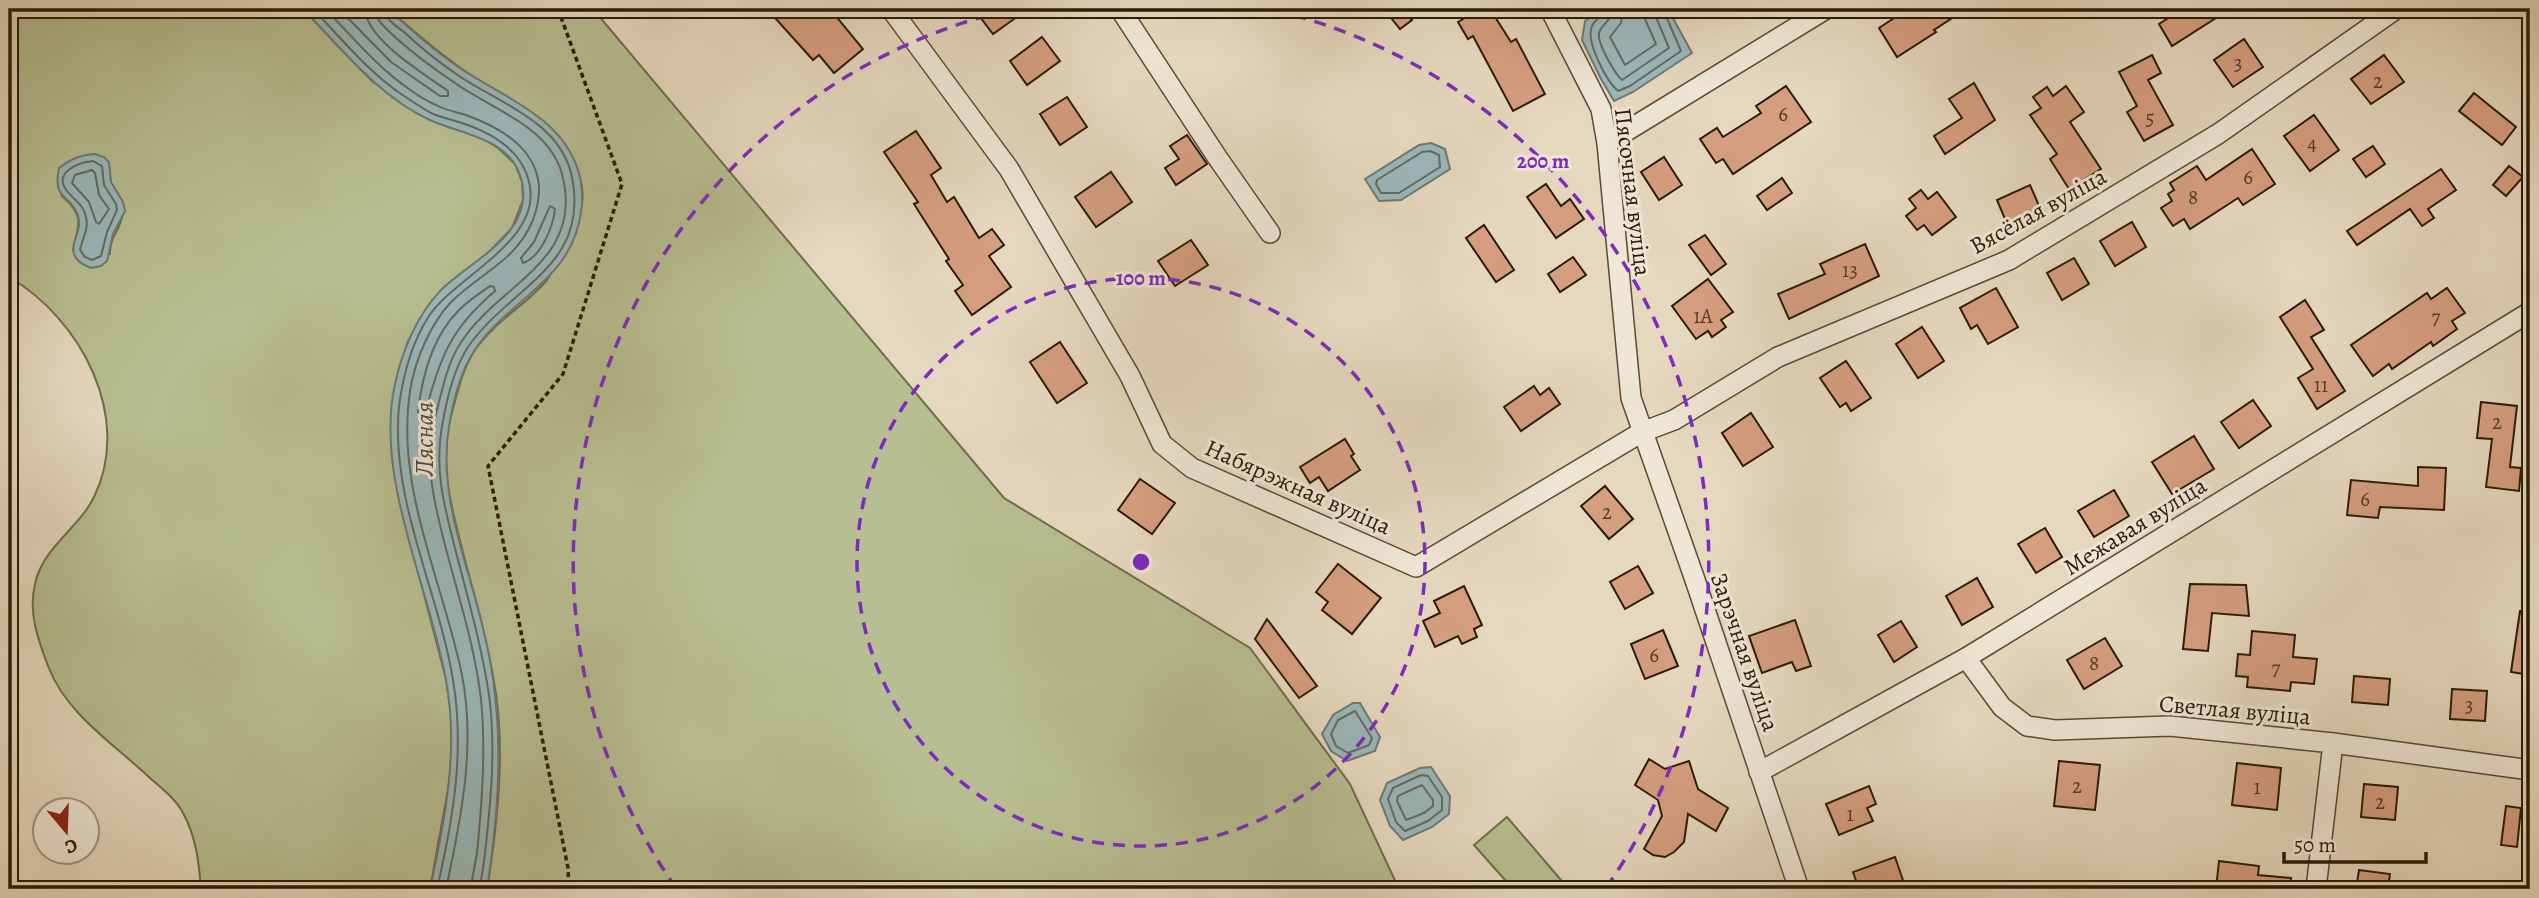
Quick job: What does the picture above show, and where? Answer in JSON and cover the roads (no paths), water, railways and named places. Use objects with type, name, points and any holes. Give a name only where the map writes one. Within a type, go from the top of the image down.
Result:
[{"type":"street","name":"Набярэжная вуліца","points":[[891,9],[1009,169],[1130,376],[1162,444],[1192,468],[1416,567],[1642,432]]},
{"type":"street","points":[[1120,9],[1270,233]]},
{"type":"street","name":"Пясочная вуліца","points":[[1550,9],[1601,109],[1607,143],[1631,398],[1642,432]]},
{"type":"street","points":[[1607,143],[1826,9]]},
{"type":"street","name":"Вясёлая вуліца","points":[[1642,432],[1674,420],[1778,357],[2009,260],[2218,134],[2396,9]]},
{"type":"street","name":"Межавая вуліца","points":[[1759,772],[1966,658],[2530,312]]},
{"type":"street","name":"Зарэчная вуліца","points":[[1642,432],[1799,889]]},
{"type":"street","name":"Светлая вуліца","points":[[1966,658],[2001,707],[2027,726],[2055,730],[2170,726],[2333,743],[2530,769]]},
{"type":"street","points":[[2315,889],[2333,743]]},
{"type":"water","name":"Лясная","points":[[303,9],[388,9],[456,65],[546,123],[570,152],[578,170],[582,191],[581,212],[575,236],[565,256],[552,273],[488,333],[474,351],[458,387],[449,426],[446,453],[451,506],[479,611],[496,700],[497,794],[487,889],[430,889],[441,837],[451,759],[450,706],[438,645],[398,495],[392,457],[391,420],[398,372],[406,346],[418,322],[441,290],[497,245],[509,231],[518,217],[523,200],[522,182],[517,167],[497,147],[430,120],[411,110],[377,85]]},
{"type":"water","points":[[1600,9],[1668,9],[1692,53],[1633,92],[1614,101],[1582,40],[1585,21]]},
{"type":"water","points":[[1431,143],[1445,149],[1450,169],[1401,200],[1379,201],[1365,179],[1419,145]]},
{"type":"water","points":[[95,154],[109,162],[111,182],[123,202],[125,211],[113,234],[107,261],[101,266],[91,268],[79,261],[74,254],[78,216],[60,192],[58,179],[59,168],[63,165],[80,156]]},
{"type":"water","points":[[1353,703],[1360,703],[1380,737],[1375,751],[1347,761],[1331,751],[1322,734],[1333,715]]},
{"type":"water","points":[[1431,767],[1450,796],[1449,814],[1432,827],[1403,840],[1390,826],[1380,800],[1387,783],[1420,768]]}]
